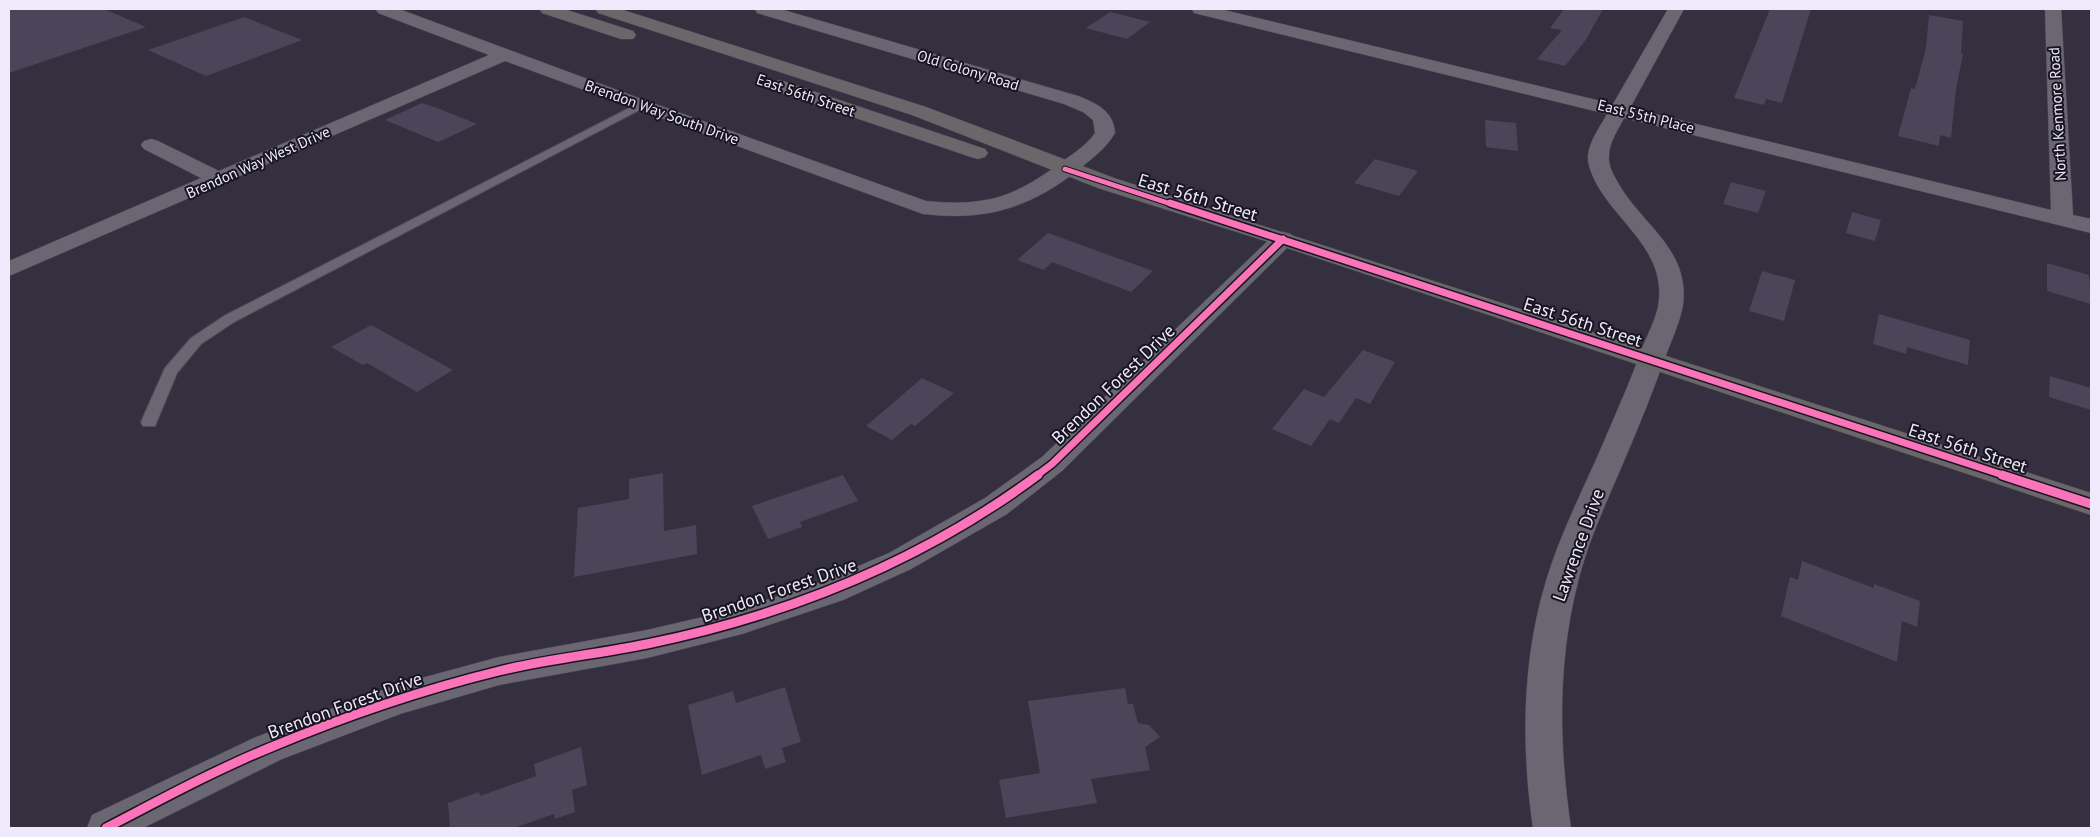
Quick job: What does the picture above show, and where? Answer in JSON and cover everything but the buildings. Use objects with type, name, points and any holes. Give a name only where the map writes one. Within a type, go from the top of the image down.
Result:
[{"type":"main road","points":[[548,9],[641,39]]},
{"type":"main road","name":"East 56th Street","points":[[604,9],[919,111],[1065,169],[2091,504]]},
{"type":"main road","name":"East 56th Street","points":[[765,81],[1025,168],[1065,169]]},
{"type":"street","name":"Brendon Way South Drive","points":[[384,9],[914,205],[941,209],[983,209],[1012,202],[1035,192],[1065,169]]},
{"type":"street","name":"Old Colony Road","points":[[763,9],[1084,105],[1097,112],[1104,120],[1105,133],[1103,138],[1065,169]]},
{"type":"street","name":"East 55th Place","points":[[1200,9],[2091,226]]},
{"type":"street","name":"Lawrence Drive","points":[[1552,828],[1543,752],[1543,724],[1546,665],[1554,612],[1569,561],[1651,360],[1670,307],[1671,284],[1669,267],[1659,249],[1603,180],[1597,165],[1599,146],[1676,9]]},
{"type":"street","name":"North Kenmore Road","points":[[2053,9],[2062,218]]},
{"type":"street","name":"Brendon Way West Drive","points":[[9,269],[506,54]]},
{"type":"street","points":[[151,145],[219,179]]},
{"type":"street","name":"Brendon Forest Drive","points":[[106,828],[192,784],[269,748],[396,700],[499,671],[582,654],[647,644],[742,621],[832,590],[900,561],[996,506],[1052,464],[1283,239]]},
{"type":"lane","points":[[149,422],[170,371],[196,341],[229,319],[642,105]]},
{"type":"cycle path","points":[[1065,169],[2091,504]]},
{"type":"cycle path","points":[[106,828],[192,784],[269,748],[396,700],[499,671],[583,654],[647,644],[742,621],[832,591],[900,561],[996,506],[1052,464],[1283,239]]}]
